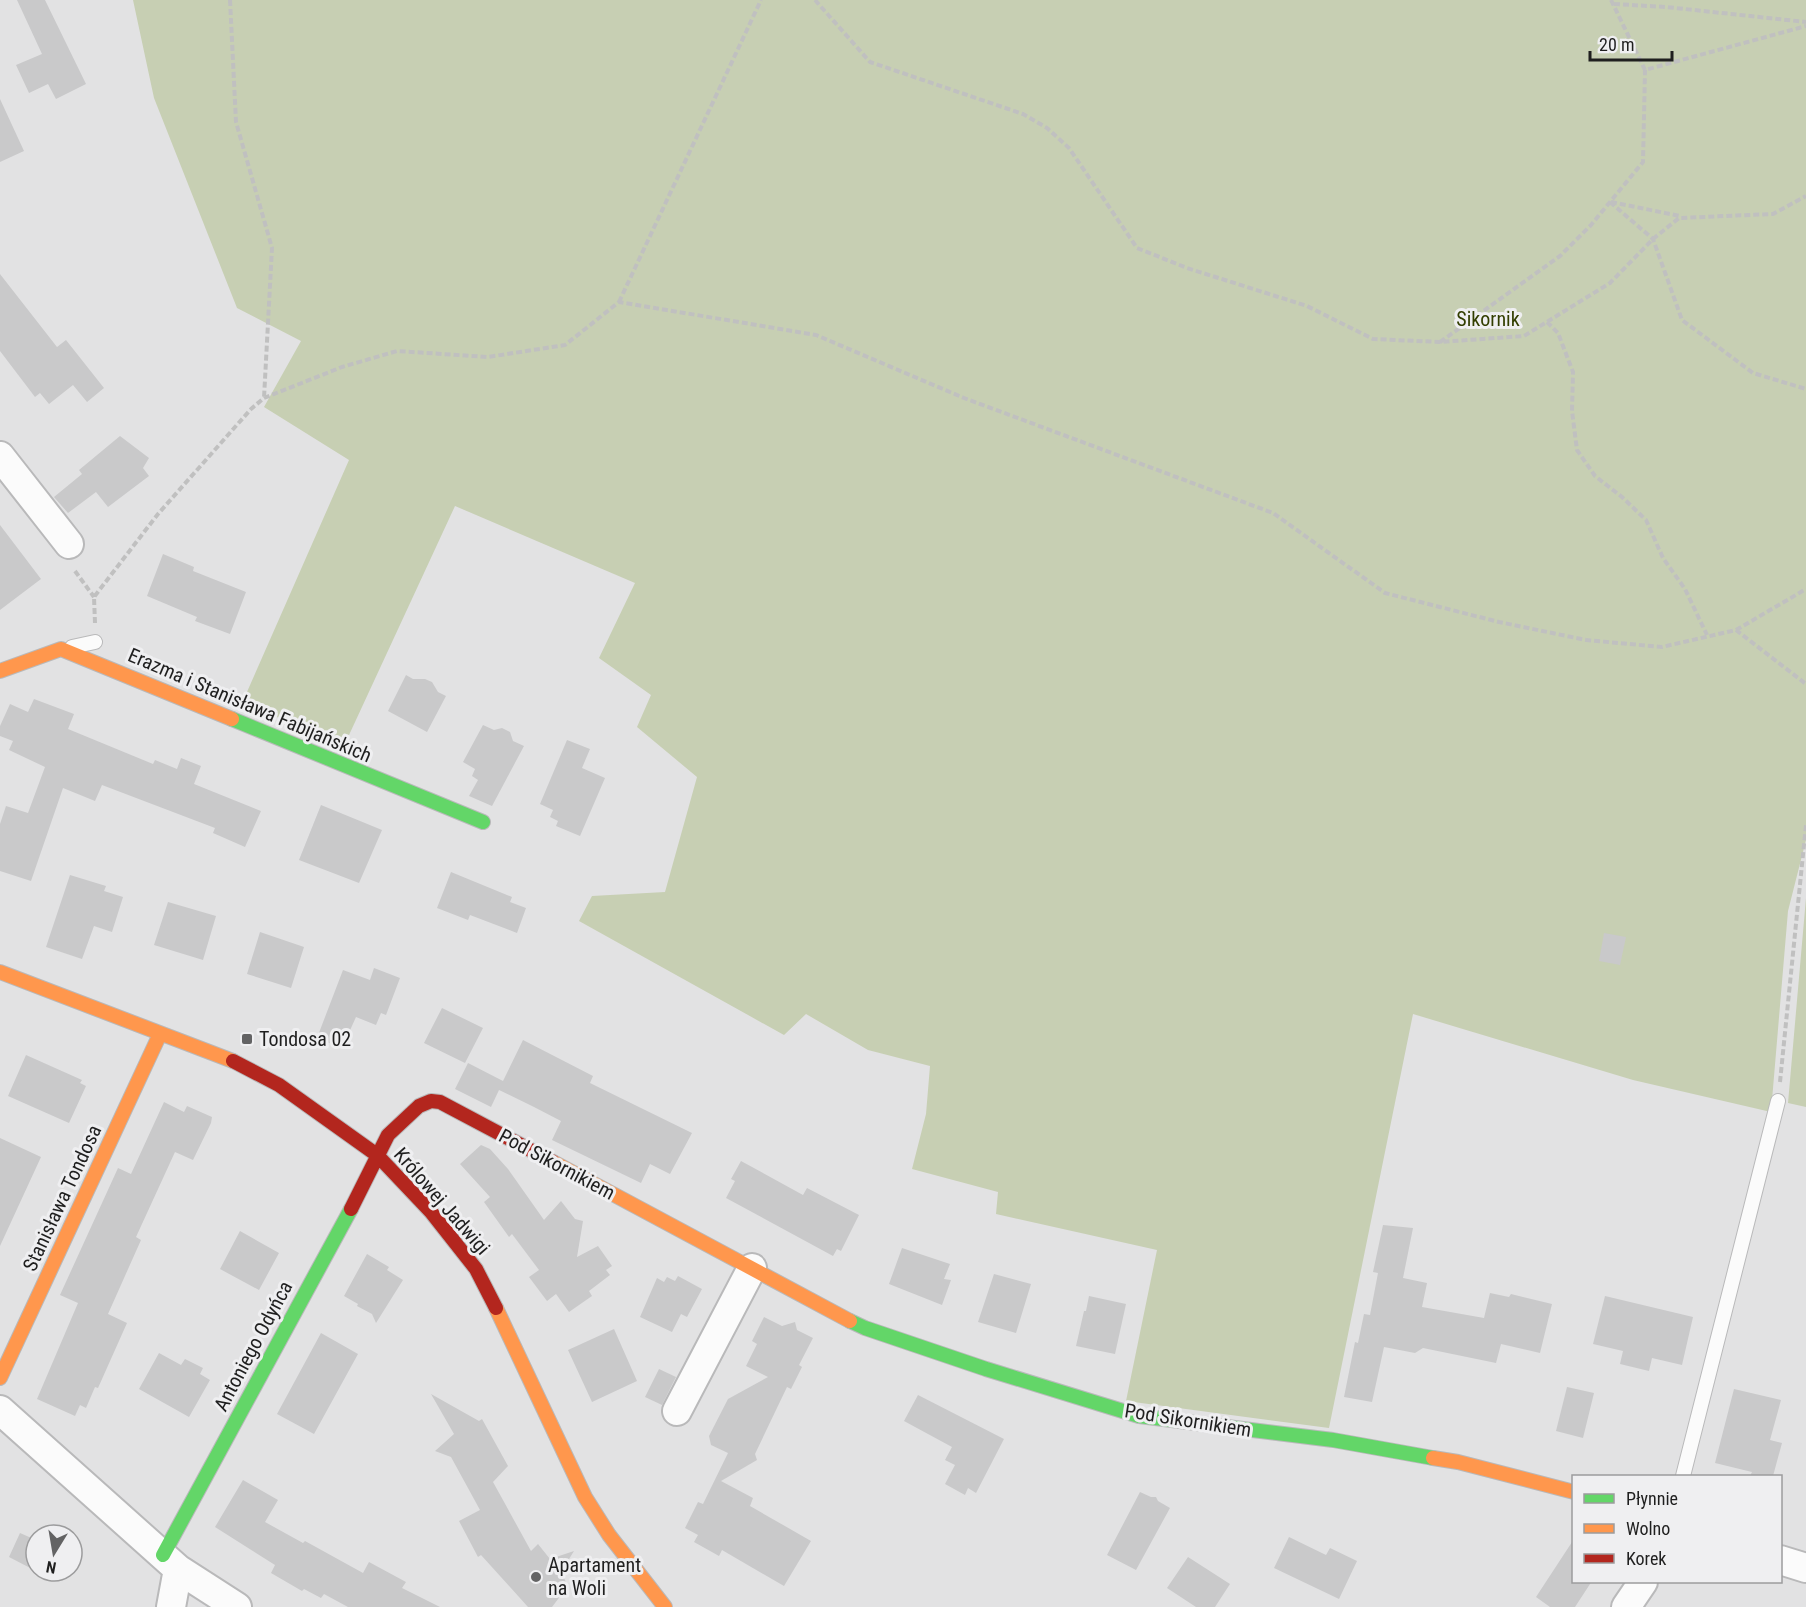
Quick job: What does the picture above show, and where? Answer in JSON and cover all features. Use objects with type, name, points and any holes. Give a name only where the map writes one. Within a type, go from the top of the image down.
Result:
[{"type":"street","points":[[0,456],[69,544]]},
{"type":"street","points":[[0,671],[61,649]]},
{"type":"street","name":"Erazma i Stanisława Fabijańskich","points":[[61,649],[483,822]]},
{"type":"street","name":"Królowej Jadwigi","points":[[0,972],[230,1060],[279,1085],[377,1155],[431,1212],[476,1269],[585,1497],[609,1535],[665,1607]]},
{"type":"street","name":"Stanisława Tondosa","points":[[0,1378],[160,1034]]},
{"type":"street","name":"Pod Sikornikiem","points":[[377,1155],[388,1135],[413,1111],[431,1101],[440,1102],[825,1309],[865,1328],[986,1369],[1139,1416],[1333,1440],[1458,1462],[1572,1491]]},
{"type":"street","name":"Antoniego Odyńca","points":[[171,1562],[368,1177],[377,1155]]},
{"type":"street","points":[[677,1411],[752,1268]]},
{"type":"street","points":[[0,1410],[171,1562],[237,1607]]},
{"type":"street","points":[[1782,1561],[1806,1568]]},
{"type":"street","points":[[171,1562],[171,1607]]},
{"type":"street","points":[[1626,1607],[1642,1583]]},
{"type":"lane","points":[[61,649],[95,642]]},
{"type":"lane","points":[[1683,1475],[1778,1101]]},
{"type":"path","points":[[230,0],[236,122],[272,248],[264,398]]},
{"type":"path","points":[[94,597],[158,514],[251,408],[264,398],[342,367],[397,351],[488,357],[565,345],[619,302],[761,0]]},
{"type":"path","points":[[815,0],[870,62],[1023,114],[1047,128],[1069,148],[1137,248],[1197,271],[1307,306],[1373,339],[1440,342],[1524,336],[1610,283],[1653,239],[1679,218],[1773,214],[1806,196]]},
{"type":"path","points":[[1440,342],[1560,256],[1643,162],[1645,70],[1613,2]]},
{"type":"path","points":[[1613,2],[1806,24]]},
{"type":"path","points":[[1645,70],[1806,24]]},
{"type":"path","points":[[1610,202],[1686,217]]},
{"type":"path","points":[[1610,202],[1653,239],[1682,320],[1753,374],[1806,389]]},
{"type":"path","points":[[619,302],[816,335],[964,398],[1273,513],[1385,592],[1499,622],[1586,640],[1662,647],[1736,630],[1806,588]]},
{"type":"path","points":[[1547,322],[1558,333],[1573,372],[1572,411],[1577,450],[1595,476],[1646,520],[1663,558],[1685,589],[1707,635]]},
{"type":"path","points":[[75,572],[94,597],[95,642]]},
{"type":"path","points":[[1736,630],[1806,684]]},
{"type":"path","points":[[1778,1101],[1806,825]]},
{"type":"green space","name":"Sikornik","points":[[133,0],[1806,0],[1806,840],[1788,911],[1771,1112],[1633,1080],[1413,1014],[1329,1428],[1126,1401],[1157,1250],[996,1214],[998,1192],[912,1169],[926,1114],[930,1066],[868,1050],[806,1014],[784,1035],[579,921],[592,896],[665,892],[697,777],[637,727],[651,695],[599,658],[635,583],[455,506],[343,748],[243,701],[349,460],[264,407],[301,341],[237,308],[154,98]]},
{"type":"green space","points":[[1806,898],[1806,1107],[1788,1103]]},
{"type":"building","points":[[17,0],[45,0],[86,84],[56,99],[48,84],[29,93],[16,65],[42,54]]},
{"type":"building","points":[[0,99],[24,151],[0,162]]},
{"type":"building","points":[[0,274],[57,347],[66,340],[104,388],[87,402],[73,385],[49,404],[40,393],[35,397],[0,351]]},
{"type":"building","points":[[120,436],[149,458],[143,468],[149,476],[108,507],[96,492],[68,513],[54,497],[82,474],[79,470]]},
{"type":"building","points":[[0,525],[41,579],[0,610]]},
{"type":"building","points":[[163,554],[194,567],[193,571],[246,592],[230,634],[195,621],[197,617],[147,596]]},
{"type":"building","points":[[406,675],[413,679],[425,679],[432,682],[438,692],[446,696],[427,732],[388,711]]},
{"type":"building","points":[[34,699],[74,714],[68,729],[153,764],[155,760],[177,769],[181,758],[201,766],[194,784],[261,811],[245,847],[213,833],[215,828],[102,785],[95,801],[63,788],[31,881],[0,871],[0,824],[6,806],[28,813],[45,767],[9,750],[13,741],[0,736],[0,726],[10,704],[28,712]]},
{"type":"building","points":[[483,725],[494,730],[502,728],[510,732],[513,741],[524,746],[492,806],[469,796],[478,780],[472,776],[475,769],[463,762]]},
{"type":"building","points":[[567,740],[590,749],[582,768],[605,778],[580,836],[556,826],[558,821],[550,817],[553,810],[540,804]]},
{"type":"building","points":[[321,805],[382,830],[359,883],[299,860]]},
{"type":"building","points":[[451,872],[512,897],[510,902],[526,908],[517,933],[470,915],[468,920],[437,908]]},
{"type":"building","points":[[70,875],[106,886],[104,891],[123,897],[112,932],[94,926],[82,959],[46,947]]},
{"type":"building","points":[[168,902],[216,916],[203,960],[154,945]]},
{"type":"building","points":[[260,932],[304,947],[291,988],[247,974]]},
{"type":"building","points":[[1604,933],[1626,937],[1620,965],[1599,961]]},
{"type":"building","points":[[374,968],[400,978],[386,1015],[381,1013],[376,1025],[356,1017],[342,1048],[317,1038],[343,970],[370,980]]},
{"type":"building","points":[[442,1008],[483,1028],[465,1063],[424,1043]]},
{"type":"building","points":[[523,1040],[593,1076],[590,1083],[692,1133],[670,1174],[650,1164],[641,1183],[552,1140],[561,1121],[534,1107],[499,1090],[491,1107],[455,1089],[468,1063],[503,1081]]},
{"type":"building","points":[[26,1055],[82,1080],[80,1083],[86,1086],[69,1123],[8,1096]]},
{"type":"building","points":[[164,1102],[184,1112],[187,1106],[212,1117],[211,1123],[193,1160],[175,1152],[136,1237],[141,1240],[108,1314],[127,1323],[98,1388],[95,1387],[86,1408],[80,1405],[75,1416],[37,1399],[78,1303],[60,1295],[118,1168],[131,1174]]},
{"type":"building","points":[[0,1138],[41,1157],[0,1246]]},
{"type":"building","points":[[481,1145],[490,1149],[508,1169],[544,1220],[561,1201],[575,1219],[583,1221],[577,1257],[598,1246],[612,1266],[606,1270],[610,1275],[589,1291],[592,1296],[569,1312],[556,1294],[547,1301],[529,1277],[539,1270],[512,1234],[509,1237],[484,1202],[490,1197],[460,1164]]},
{"type":"building","points":[[741,1161],[803,1195],[807,1188],[859,1215],[841,1251],[837,1249],[833,1256],[726,1198],[735,1181],[731,1179]]},
{"type":"building","points":[[1383,1225],[1413,1228],[1403,1278],[1427,1283],[1422,1307],[1484,1318],[1490,1293],[1509,1297],[1511,1294],[1552,1304],[1540,1353],[1501,1344],[1496,1363],[1423,1348],[1415,1353],[1384,1347],[1372,1402],[1344,1397],[1355,1342],[1358,1343],[1364,1314],[1370,1315],[1378,1273],[1373,1272]]},
{"type":"building","points":[[240,1231],[279,1253],[259,1290],[220,1269]]},
{"type":"building","points":[[902,1248],[950,1264],[944,1279],[951,1280],[942,1305],[889,1284]]},
{"type":"building","points":[[367,1254],[389,1267],[387,1270],[403,1280],[376,1323],[372,1314],[344,1296]]},
{"type":"building","points":[[994,1274],[1031,1284],[1016,1333],[978,1322]]},
{"type":"building","points":[[678,1276],[702,1289],[687,1317],[681,1314],[672,1332],[640,1317],[657,1278],[664,1282],[667,1277],[675,1281]]},
{"type":"building","points":[[1089,1296],[1126,1304],[1115,1354],[1076,1346]]},
{"type":"building","points":[[1605,1296],[1693,1317],[1682,1365],[1652,1358],[1649,1371],[1620,1364],[1623,1351],[1593,1344]]},
{"type":"building","points":[[764,1317],[782,1326],[795,1322],[797,1330],[813,1338],[799,1365],[802,1367],[791,1389],[787,1387],[755,1454],[757,1460],[721,1481],[753,1498],[750,1506],[811,1541],[784,1586],[722,1550],[719,1556],[694,1542],[698,1535],[685,1528],[698,1502],[703,1504],[728,1453],[711,1445],[709,1436],[728,1399],[768,1377],[746,1366],[757,1344],[752,1341]]},
{"type":"building","points":[[614,1329],[637,1381],[592,1402],[568,1350]]},
{"type":"building","points":[[321,1333],[358,1354],[314,1434],[277,1414]]},
{"type":"building","points":[[159,1353],[181,1365],[185,1359],[203,1368],[200,1374],[210,1380],[189,1417],[139,1389]]},
{"type":"building","points":[[659,1369],[676,1377],[662,1405],[645,1397]]},
{"type":"building","points":[[1567,1387],[1594,1393],[1583,1438],[1556,1431]]},
{"type":"building","points":[[1734,1389],[1781,1400],[1770,1440],[1782,1443],[1773,1475],[1750,1475],[1752,1472],[1715,1463]]},
{"type":"building","points":[[431,1394],[479,1421],[482,1419],[508,1466],[493,1482],[531,1551],[538,1544],[550,1559],[574,1551],[561,1572],[568,1586],[552,1607],[528,1607],[481,1555],[478,1557],[459,1521],[480,1510],[451,1457],[435,1451],[454,1434]]},
{"type":"building","points":[[918,1395],[1004,1439],[976,1493],[968,1488],[965,1495],[945,1484],[955,1465],[945,1460],[952,1447],[904,1421]]},
{"type":"building","points":[[243,1480],[278,1500],[265,1522],[363,1573],[369,1562],[406,1582],[402,1588],[440,1607],[348,1607],[324,1594],[321,1598],[304,1589],[302,1591],[271,1573],[275,1565],[215,1527]]},
{"type":"building","points":[[1140,1492],[1156,1497],[1158,1501],[1170,1508],[1136,1570],[1107,1555]]},
{"type":"building","points":[[20,1533],[24,1535],[24,1565],[9,1557]]},
{"type":"building","points":[[1289,1537],[1326,1555],[1330,1548],[1357,1561],[1339,1599],[1274,1568]]},
{"type":"building","points":[[1572,1542],[1572,1583],[1591,1583],[1575,1607],[1550,1607],[1536,1597]]},
{"type":"building","points":[[1188,1557],[1230,1584],[1215,1607],[1196,1607],[1167,1588]]},
{"type":"traffic: fast","points":[[232,719],[483,822]]},
{"type":"traffic: fast","points":[[163,1555],[351,1209]]},
{"type":"traffic: fast","points":[[850,1321],[986,1369],[1139,1416],[1333,1440],[1433,1458]]},
{"type":"traffic: slow","points":[[0,671],[61,649],[232,719]]},
{"type":"traffic: slow","points":[[0,972],[233,1061]]},
{"type":"traffic: slow","points":[[0,1378],[160,1034]]},
{"type":"traffic: slow","points":[[553,1162],[850,1321]]},
{"type":"traffic: slow","points":[[496,1308],[585,1497],[609,1535],[665,1607]]},
{"type":"traffic: slow","points":[[1433,1458],[1458,1462],[1572,1491]]},
{"type":"traffic: jam","points":[[233,1061],[279,1085],[377,1155],[431,1212],[476,1269],[496,1308]]},
{"type":"traffic: jam","points":[[351,1209],[388,1135],[419,1106],[431,1101],[440,1102],[553,1162]]},
{"type":"place","name":"Tondosa 02","points":[[247,1039]]},
{"type":"place","name":"Apartament na Woli","points":[[536,1577]]}]
